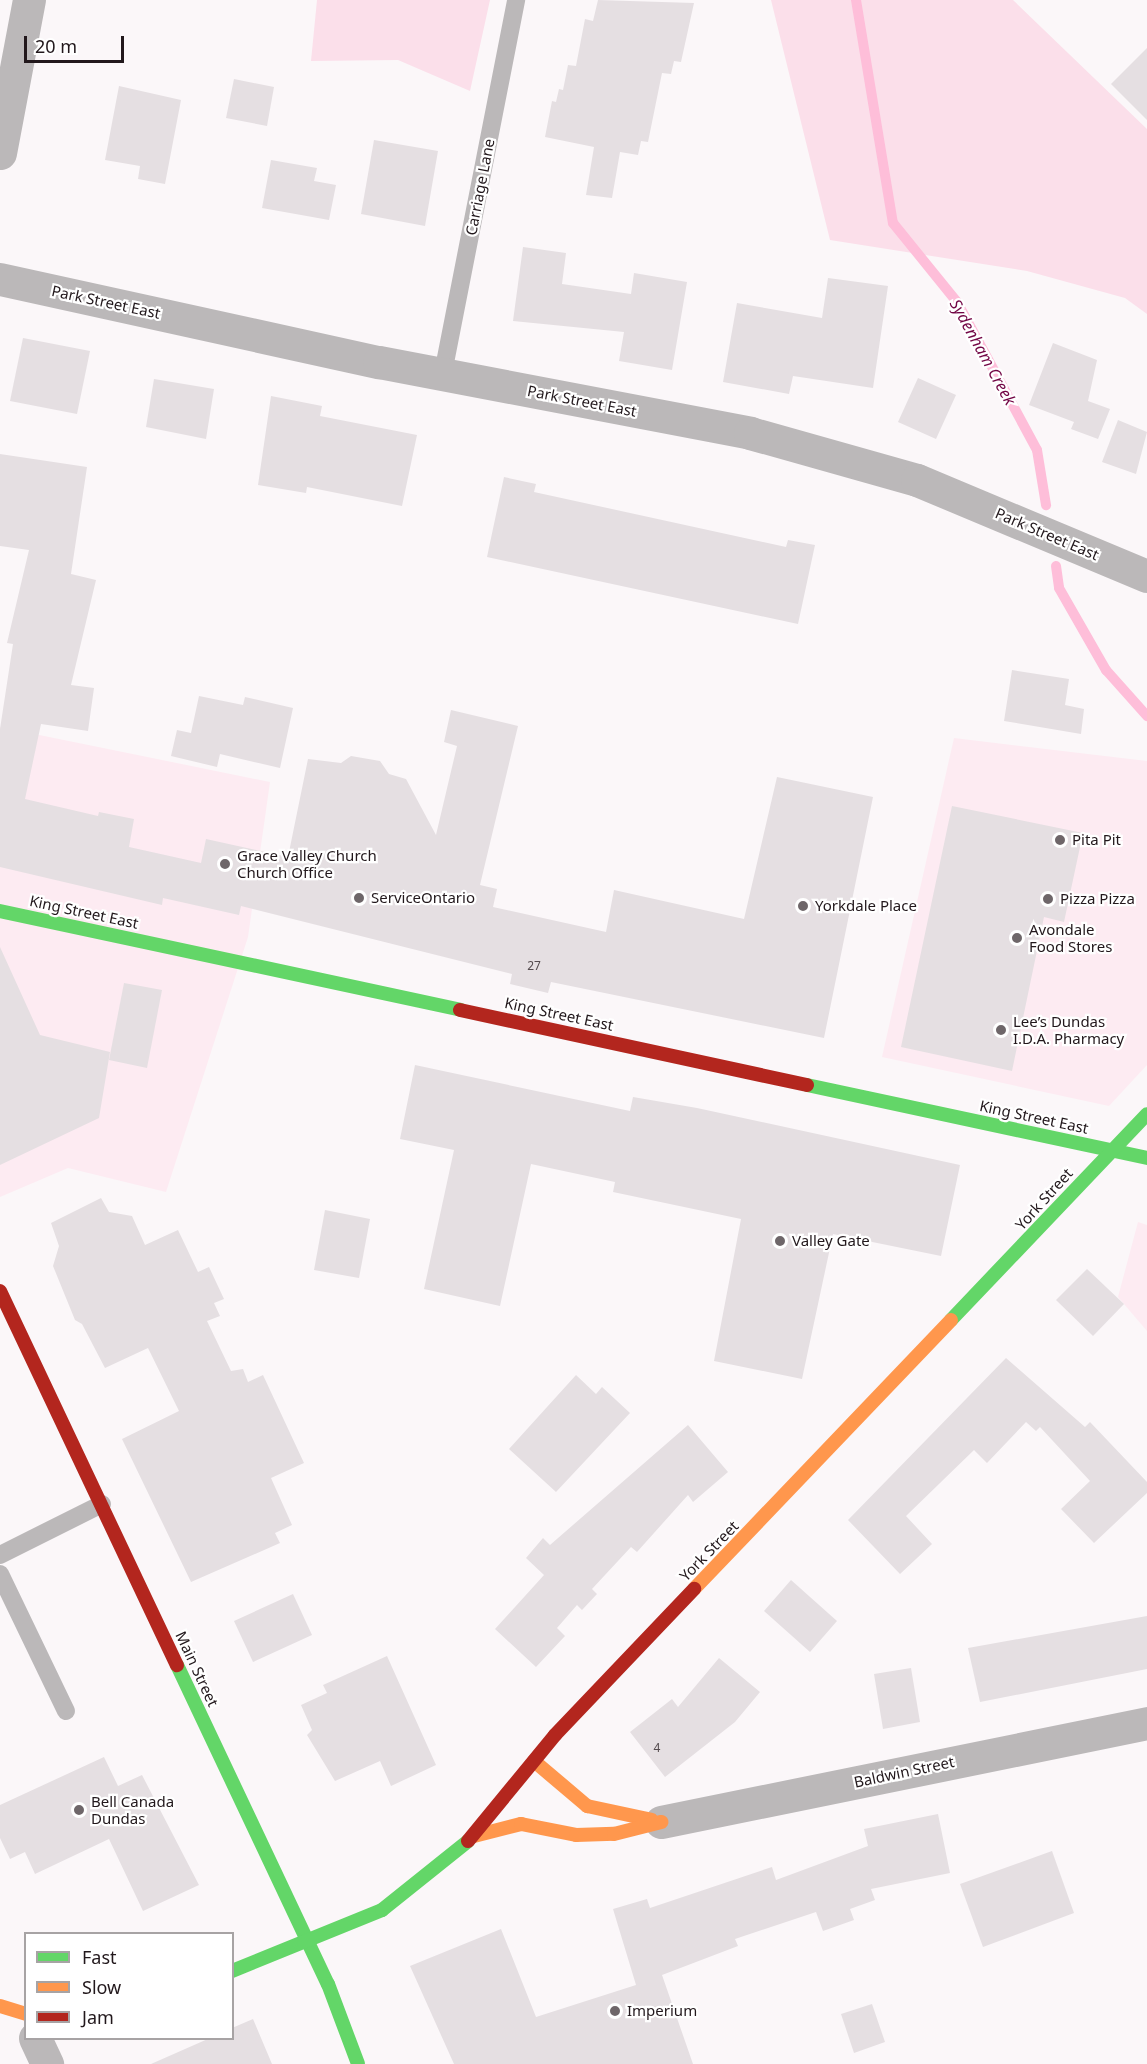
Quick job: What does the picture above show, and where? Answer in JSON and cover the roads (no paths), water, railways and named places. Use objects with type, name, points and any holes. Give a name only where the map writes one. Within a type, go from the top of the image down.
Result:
[{"type":"main road","name":"King Street East","points":[[0,911],[1147,1158]]},
{"type":"main road","name":"York Street","points":[[234,1970],[309,1943],[382,1910],[474,1836],[534,1761],[1147,1114]]},
{"type":"main road","name":"Main Street","points":[[0,1292],[309,1943],[358,2064]]},
{"type":"main road","points":[[534,1761],[587,1806],[661,1822]]},
{"type":"main road","points":[[474,1836],[521,1824],[576,1835],[615,1834],[661,1822]]},
{"type":"street","points":[[0,153],[29,0]]},
{"type":"street","name":"Park Street East","points":[[0,279],[443,373],[750,433],[875,467],[946,491],[1147,576]]},
{"type":"street","name":"Baldwin Street","points":[[661,1822],[1147,1723]]},
{"type":"street","points":[[34,2040],[47,2064]]},
{"type":"lane","name":"Carriage Lane","points":[[443,373],[516,0]]},
{"type":"lane","points":[[0,1555],[102,1504]]},
{"type":"lane","points":[[0,1574],[66,1711]]},
{"type":"waterway","name":"Sydenham Creek","points":[[856,0],[893,223],[957,302],[1037,450],[1046,505]]},
{"type":"waterway","name":"Sydenham Creek","points":[[1056,566],[1059,588],[1106,670],[1147,716]]},
{"type":"place","name":"Pita Pit","points":[[1060,840]]},
{"type":"place","name":"Grace Valley Church Church Office","points":[[225,864]]},
{"type":"place","name":"ServiceOntario","points":[[359,898]]},
{"type":"place","name":"Pizza Pizza","points":[[1048,899]]},
{"type":"place","name":"Yorkdale Place","points":[[803,906]]},
{"type":"place","name":"Avondale Food Stores","points":[[1017,938]]},
{"type":"place","name":"Lee’s Dundas I.D.A. Pharmacy","points":[[1001,1030]]},
{"type":"place","name":"Valley Gate","points":[[780,1241]]},
{"type":"place","name":"Bell Canada Dundas","points":[[79,1810]]},
{"type":"place","name":"Imperium","points":[[615,2011]]}]
